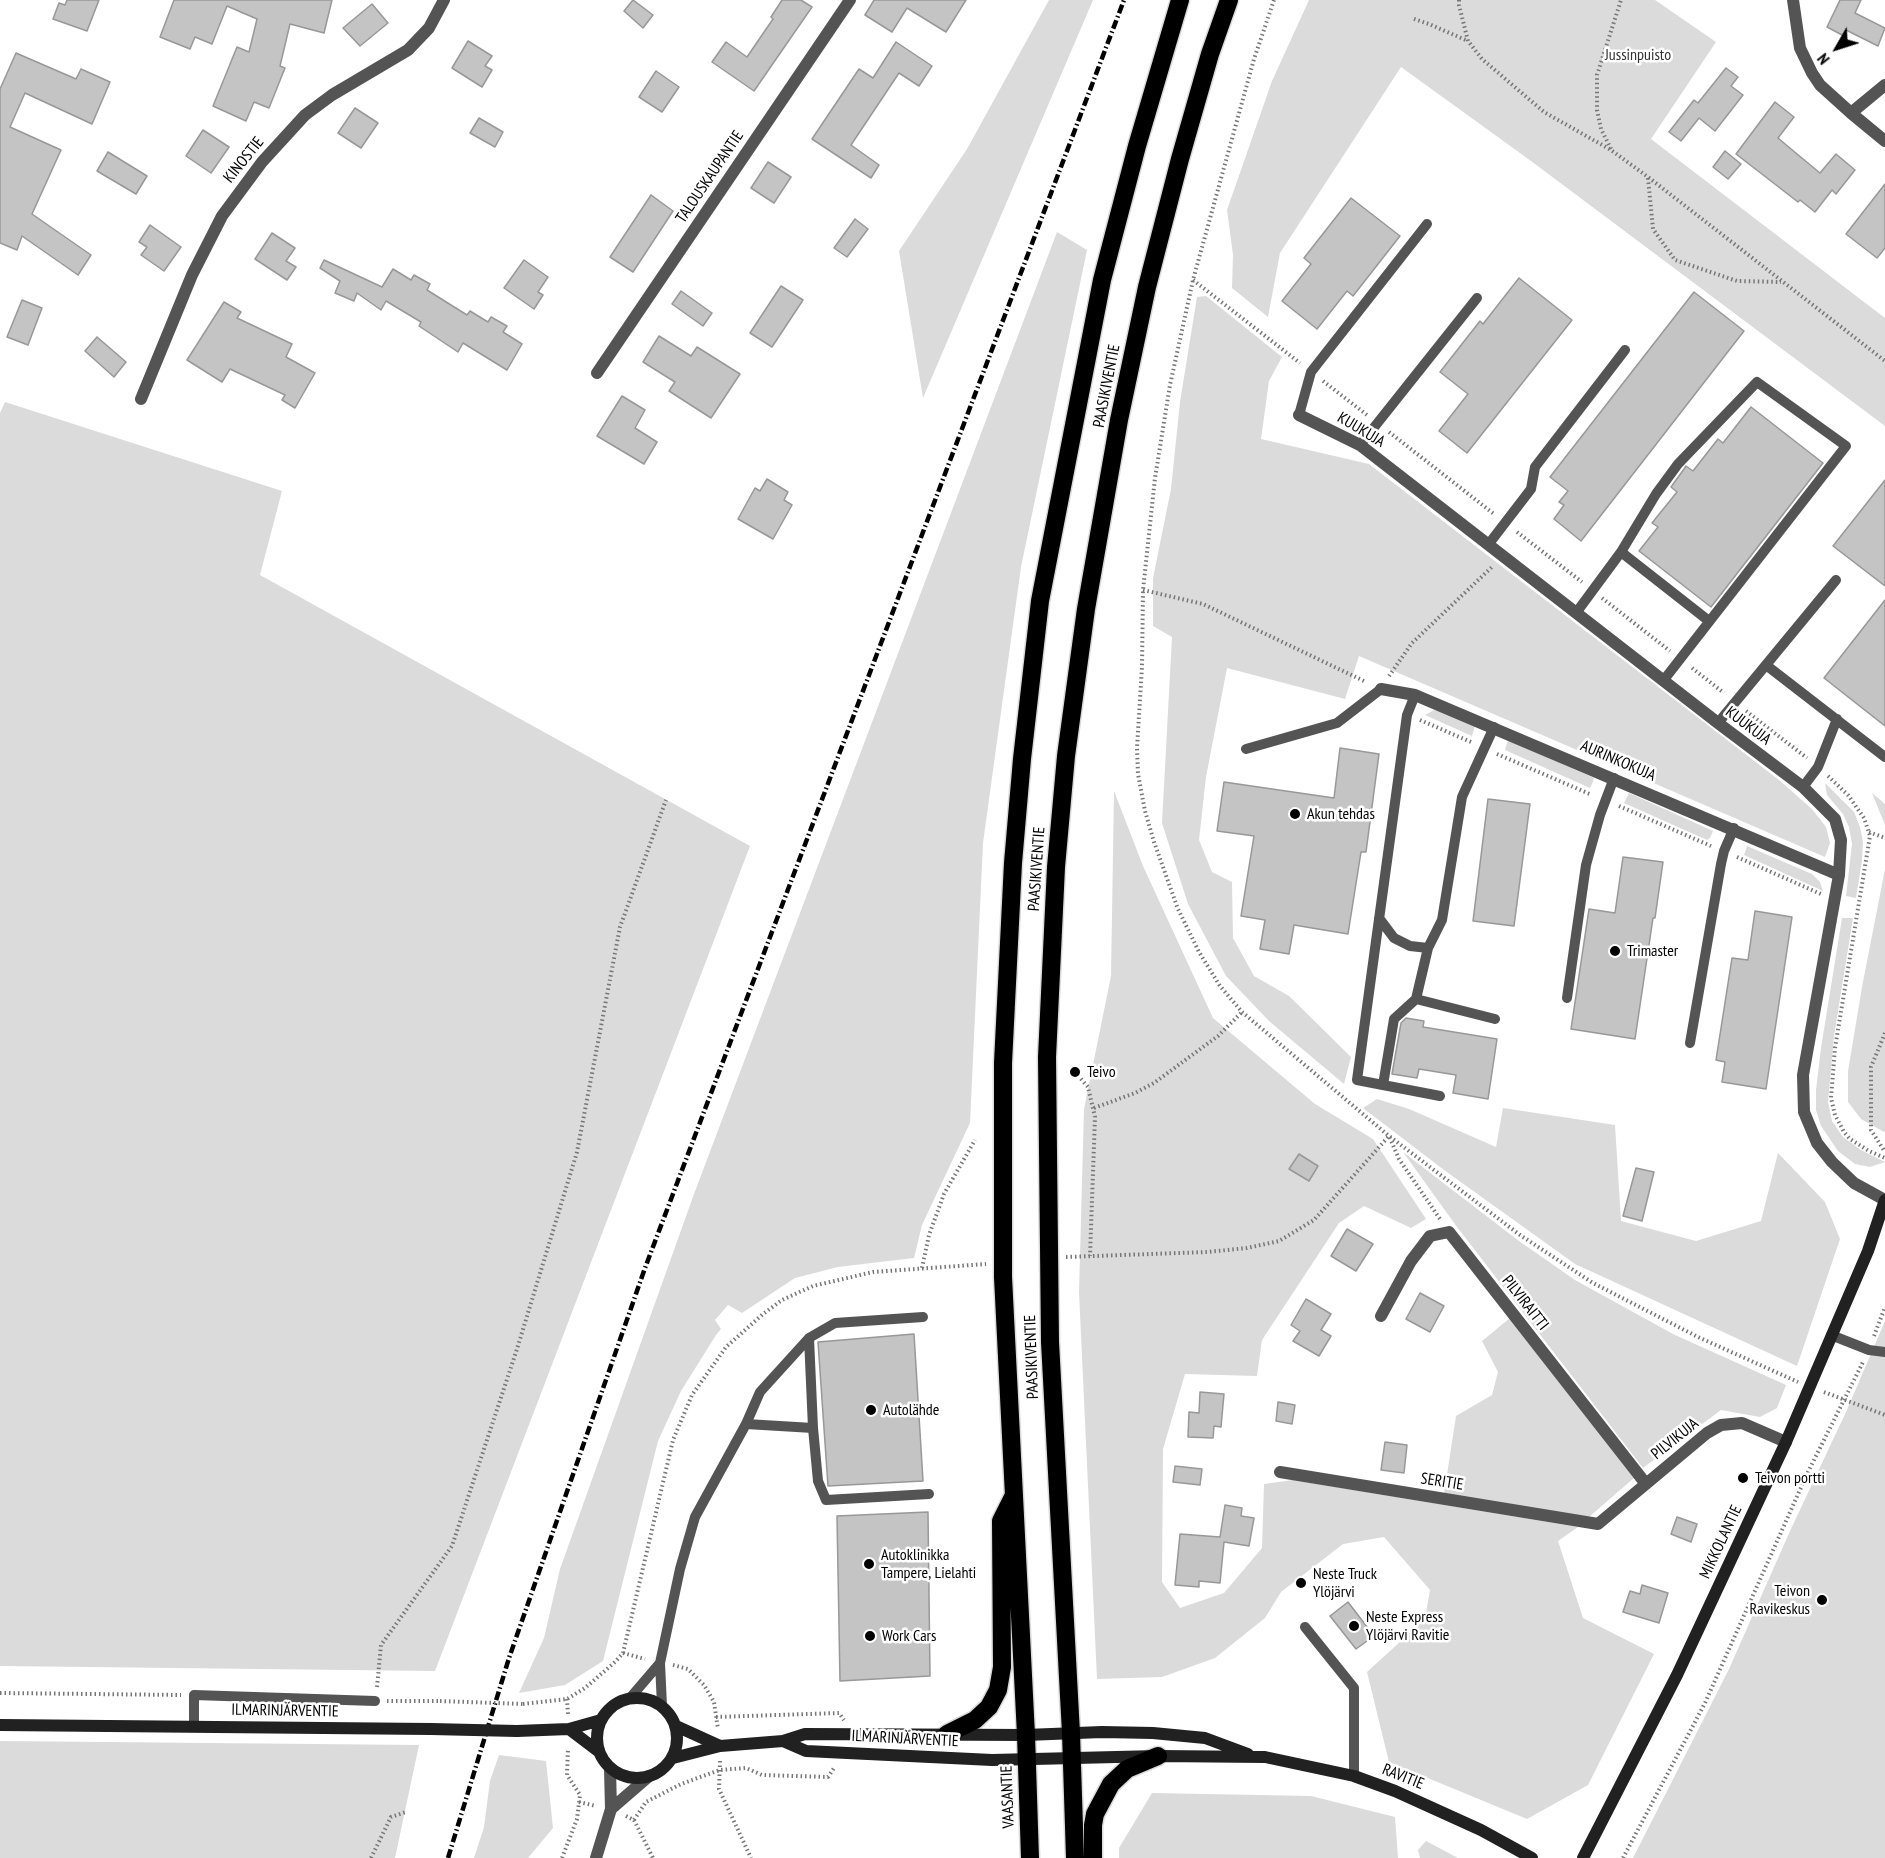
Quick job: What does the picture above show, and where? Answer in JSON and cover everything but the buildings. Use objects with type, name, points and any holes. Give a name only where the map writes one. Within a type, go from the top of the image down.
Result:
[{"type":"highway","name":"PAASIKIVENTIE","points":[[1026,1735],[1003,1277],[1003,1063],[1007,961],[1022,759],[1040,601],[1102,280],[1137,146],[1180,0]]},
{"type":"highway","name":"PAASIKIVENTIE","points":[[1072,1759],[1050,1342],[1047,1057],[1056,867],[1066,756],[1086,609],[1119,420],[1147,287],[1183,148],[1210,54],[1229,0]]},
{"type":"highway","points":[[947,1734],[975,1720],[989,1707],[998,1690],[1002,1667],[1001,1521],[1014,1496]]},
{"type":"highway","name":"VAASANTIE","points":[[1026,1735],[1030,1858]]},
{"type":"highway","points":[[1093,1858],[1095,1814],[1111,1784],[1127,1769],[1158,1756]]},
{"type":"highway","points":[[1072,1759],[1075,1858]]},
{"type":"main road","name":"MIKKOLANTIE","points":[[1583,1858],[1672,1685],[1786,1442],[1868,1251],[1885,1200]]},
{"type":"main road","points":[[569,1729],[598,1751],[610,1768],[622,1776],[635,1779],[648,1777],[667,1766],[673,1758],[678,1737],[676,1726],[671,1715],[662,1706],[652,1700],[630,1698],[618,1702],[601,1720],[597,1740],[598,1751]]},
{"type":"main road","name":"ILMARINJÄRVENTIE","points":[[0,1725],[517,1731],[569,1729],[601,1720]]},
{"type":"main road","name":"ILMARINJÄRVENTIE","points":[[676,1726],[720,1746]]},
{"type":"main road","name":"RAVITIE","points":[[1026,1735],[1153,1733],[1205,1738],[1252,1756]]},
{"type":"main road","name":"ILMARINJÄRVENTIE","points":[[673,1758],[720,1746],[783,1742],[805,1734],[1026,1735]]},
{"type":"main road","name":"ILMARINJÄRVENTIE","points":[[783,1742],[806,1750],[845,1753],[1027,1760]]},
{"type":"main road","name":"RAVITIE","points":[[1027,1760],[1158,1756],[1218,1758],[1252,1756],[1280,1759],[1354,1776],[1395,1791],[1439,1810],[1532,1858]]},
{"type":"street","name":"KINOSTIE","points":[[141,399],[192,275],[222,216],[262,162],[305,115],[332,95],[408,50],[429,28],[445,0]]},
{"type":"street","name":"TALOUSKAUPANTIE","points":[[597,373],[850,0]]},
{"type":"street","points":[[1792,0],[1800,48],[1812,73],[1820,85],[1885,141]]},
{"type":"street","points":[[1851,113],[1885,85]]},
{"type":"street","name":"KUUKUJA","points":[[1299,415],[1360,445],[1803,787],[1829,811],[1838,827],[1841,847],[1839,874],[1803,1075],[1804,1112],[1816,1143],[1832,1162],[1854,1183],[1885,1200]]},
{"type":"street","name":"AURINKOKUJA","points":[[1381,689],[1415,695],[1839,874]]},
{"type":"street","points":[[1381,1316],[1411,1261],[1430,1236],[1449,1232]]},
{"type":"street","name":"PILVIRAITTI","points":[[1449,1232],[1646,1484]]},
{"type":"street","name":"PILVIKUJA","points":[[1598,1524],[1707,1433],[1721,1425],[1742,1423],[1786,1442]]},
{"type":"street","name":"SERITIE","points":[[1280,1472],[1598,1524]]},
{"type":"street","points":[[596,1858],[611,1809],[610,1768]]},
{"type":"street","points":[[611,1809],[648,1777]]},
{"type":"lane","points":[[1299,415],[1311,372],[1427,224]]},
{"type":"lane","points":[[1360,445],[1477,298]]},
{"type":"lane","points":[[1488,545],[1531,489],[1535,467],[1625,350]]},
{"type":"lane","points":[[1576,613],[1621,552],[1656,494],[1678,464],[1757,382],[1846,446],[1663,681]]},
{"type":"lane","points":[[1621,552],[1709,621]]},
{"type":"lane","points":[[1718,723],[1836,580]]},
{"type":"lane","points":[[1766,664],[1885,757]]},
{"type":"lane","points":[[1246,749],[1336,723],[1381,689]]},
{"type":"lane","points":[[1415,695],[1407,715],[1357,1080],[1440,1096]]},
{"type":"lane","points":[[1803,787],[1818,767],[1837,719]]},
{"type":"lane","points":[[1383,1085],[1394,1019],[1416,999],[1428,948],[1442,920],[1462,797],[1494,727]]},
{"type":"lane","points":[[1567,998],[1586,865],[1602,808],[1614,778]]},
{"type":"lane","points":[[1690,1043],[1721,864],[1734,828]]},
{"type":"lane","points":[[1379,918],[1394,938],[1410,946],[1428,948]]},
{"type":"lane","points":[[1416,999],[1495,1019]]},
{"type":"lane","points":[[662,1706],[660,1663],[680,1569],[695,1517],[746,1424],[760,1392],[809,1338],[835,1323],[923,1317]]},
{"type":"lane","points":[[1831,1335],[1869,1350],[1885,1352]]},
{"type":"lane","points":[[809,1338],[818,1481],[826,1500],[929,1494]]},
{"type":"lane","points":[[746,1424],[813,1428]]},
{"type":"lane","points":[[1305,1627],[1354,1688],[1354,1776]]},
{"type":"lane","points":[[630,1698],[660,1663]]},
{"type":"lane","points":[[195,1726],[194,1695],[375,1701]]},
{"type":"path","points":[[1274,0],[1254,59],[1193,280],[1170,385],[1155,478],[1143,590],[1138,774],[1144,811],[1178,909],[1199,952],[1220,986],[1242,1012],[1389,1136],[1520,1235],[1593,1283],[1668,1322],[1793,1380],[1885,1415]]},
{"type":"path","points":[[1460,0],[1459,5],[1468,41],[1482,59],[1544,112],[1611,150],[1648,177],[1885,361]]},
{"type":"path","points":[[1611,150],[1600,129],[1597,110],[1597,75],[1621,0]]},
{"type":"path","points":[[1414,19],[1468,41]]},
{"type":"path","points":[[1648,177],[1653,229],[1675,260],[1737,281],[1781,282]]},
{"type":"path","points":[[1193,280],[1818,767],[1848,795],[1864,818],[1870,836],[1835,1048],[1831,1098],[1835,1115],[1850,1139],[1885,1158]]},
{"type":"path","points":[[1381,689],[1412,644],[1503,557]]},
{"type":"path","points":[[523,1704],[375,1701],[381,1645],[452,1546],[517,1349],[577,1152],[620,927],[666,800]]},
{"type":"path","points":[[1868,832],[1885,838]]},
{"type":"path","points":[[1094,1108],[1136,1093],[1154,1083],[1218,1036],[1242,1012]]},
{"type":"path","points":[[1885,1033],[1871,1067],[1871,1130],[1885,1152]]},
{"type":"path","points":[[1075,1072],[1088,1087],[1094,1108],[1090,1256]]},
{"type":"path","points":[[1389,1136],[1399,1159],[1449,1232]]},
{"type":"path","points":[[1065,1257],[1217,1251],[1280,1241],[1314,1220],[1389,1136]]},
{"type":"path","points":[[922,1268],[929,1236],[944,1194],[975,1140]]},
{"type":"path","points":[[1791,1389],[1793,1380]]},
{"type":"path","points":[[1623,1858],[1705,1703],[1807,1474],[1843,1400]]},
{"type":"path","points":[[622,1653],[688,1670],[704,1685],[714,1702],[716,1717],[839,1713],[852,1734]]},
{"type":"path","points":[[0,1693],[194,1695]]},
{"type":"path","points":[[562,1858],[577,1819],[580,1795],[567,1775],[569,1729],[567,1699]]},
{"type":"path","points":[[634,1820],[646,1802],[681,1784],[720,1770],[746,1768],[762,1775],[828,1777],[845,1753]]},
{"type":"path","points":[[720,1770],[719,1789],[751,1858]]},
{"type":"path","points":[[579,1802],[611,1809],[634,1820],[653,1858]]},
{"type":"path","points":[[370,1858],[391,1817],[406,1812]]},
{"type":"green space","points":[[1049,0],[1093,0],[923,398],[899,251],[967,149]]},
{"type":"green space","name":"Jussinpuisto","points":[[1309,0],[1655,0],[1716,42],[1651,139],[1885,318],[1885,426],[1531,161],[1401,67],[1280,253],[1268,317],[1232,288],[1233,255],[1227,210],[1272,81]]},
{"type":"green space","points":[[1057,232],[1087,250],[1021,567],[983,843],[970,1123],[922,1225],[914,1258],[838,1267],[795,1278],[742,1313],[728,1305],[715,1320],[721,1329],[681,1391],[658,1441],[603,1661],[565,1685],[519,1693],[544,1638],[560,1569],[694,1194]]},
{"type":"green space","points":[[1206,296],[1282,357],[1269,381],[1261,439],[1369,464],[1779,780],[1812,809],[1826,827],[1830,843],[1825,857],[1359,656],[1345,699],[1227,668],[1206,777],[1199,840],[1212,872],[1232,882],[1233,938],[1254,976],[1289,996],[1351,1057],[1344,1084],[1269,1021],[1226,976],[1188,904],[1162,823],[1172,637],[1153,626],[1153,578],[1171,489],[1180,402],[1197,297]]},
{"type":"green space","points":[[5,402],[282,491],[260,575],[750,846],[435,1671],[0,1666],[0,413]]},
{"type":"green space","points":[[1434,710],[1446,712],[1475,726],[1472,736],[1425,715]]},
{"type":"green space","points":[[1508,740],[1594,778],[1590,788],[1505,750]]},
{"type":"green space","points":[[1825,783],[1854,812],[1860,827],[1863,842],[1862,860],[1856,898],[1846,896],[1852,844],[1849,827],[1843,814],[1827,795]]},
{"type":"green space","points":[[1114,791],[1143,866],[1213,1018],[1315,1104],[1373,1139],[1426,1219],[1411,1228],[1364,1206],[1339,1223],[1262,1340],[1257,1376],[1185,1374],[1163,1449],[1162,1582],[1180,1608],[1224,1593],[1262,1548],[1264,1484],[1293,1480],[1578,1527],[1558,1541],[1583,1618],[1654,1654],[1588,1785],[1527,1819],[1389,1762],[1367,1672],[1425,1619],[1430,1590],[1384,1537],[1343,1544],[1281,1592],[1265,1618],[1215,1658],[1162,1677],[1097,1679],[1079,1292],[1084,1109],[1111,976]]},
{"type":"green space","points":[[1629,793],[1713,831],[1710,838],[1707,840],[1624,803]]},
{"type":"green space","points":[[1872,793],[1885,804],[1885,825]]},
{"type":"green space","points":[[1747,846],[1812,874],[1820,882],[1823,891],[1744,855]]},
{"type":"green space","points":[[1885,869],[1884,1132],[1861,1119],[1848,1102],[1848,1071]]},
{"type":"green space","points":[[1842,918],[1853,918],[1834,1036],[1828,1102],[1832,1121],[1843,1137],[1861,1150],[1885,1162],[1870,1167],[1855,1164],[1838,1151],[1821,1126],[1816,1110],[1821,1048]]},
{"type":"green space","points":[[1377,1099],[1409,1109],[1496,1147],[1503,1108],[1615,1125],[1621,1221],[1696,1241],[1761,1221],[1778,1153],[1825,1202],[1840,1239],[1797,1366],[1575,1264],[1444,1170],[1363,1108]]},
{"type":"green space","points":[[1403,1152],[1519,1241],[1575,1280],[1673,1334],[1786,1385],[1777,1408],[1760,1417],[1721,1410],[1643,1468],[1457,1227]]},
{"type":"green space","points":[[1510,1318],[1634,1478],[1589,1517],[1444,1494],[1456,1416],[1492,1395],[1498,1372],[1482,1341]]},
{"type":"green space","name":"Teivon Ravikeskus","points":[[1885,1321],[1885,1858],[1633,1858],[1729,1669]]},
{"type":"green space","points":[[0,1741],[419,1745],[395,1858],[0,1858]]},
{"type":"green space","points":[[499,1755],[546,1761],[553,1828],[528,1858],[474,1858],[484,1827],[490,1781]]},
{"type":"green space","points":[[1152,1793],[1311,1796],[1395,1817],[1398,1858],[1119,1858],[1119,1848]]},
{"type":"green space","points":[[1426,1841],[1458,1858],[1420,1858],[1418,1850]]},
{"type":"railway","points":[[448,1858],[509,1658],[645,1268],[1124,0]]},
{"type":"place","name":"Akun tehdas","points":[[1295,814]]},
{"type":"place","name":"Trimaster","points":[[1615,951]]},
{"type":"place","name":"Teivo","points":[[1075,1072]]},
{"type":"place","name":"Autolähde","points":[[871,1410]]},
{"type":"place","name":"Teivon portti","points":[[1743,1478]]},
{"type":"place","name":"Autoklinikka Tampere, Lielahti","points":[[869,1564]]},
{"type":"place","name":"Neste Truck Ylöjärvi","points":[[1301,1583]]},
{"type":"place","name":"Teivon Ravikeskus","points":[[1822,1600]]},
{"type":"place","name":"Neste Express Ylöjärvi Ravitie","points":[[1354,1626]]},
{"type":"place","name":"Work Cars","points":[[870,1636]]}]
